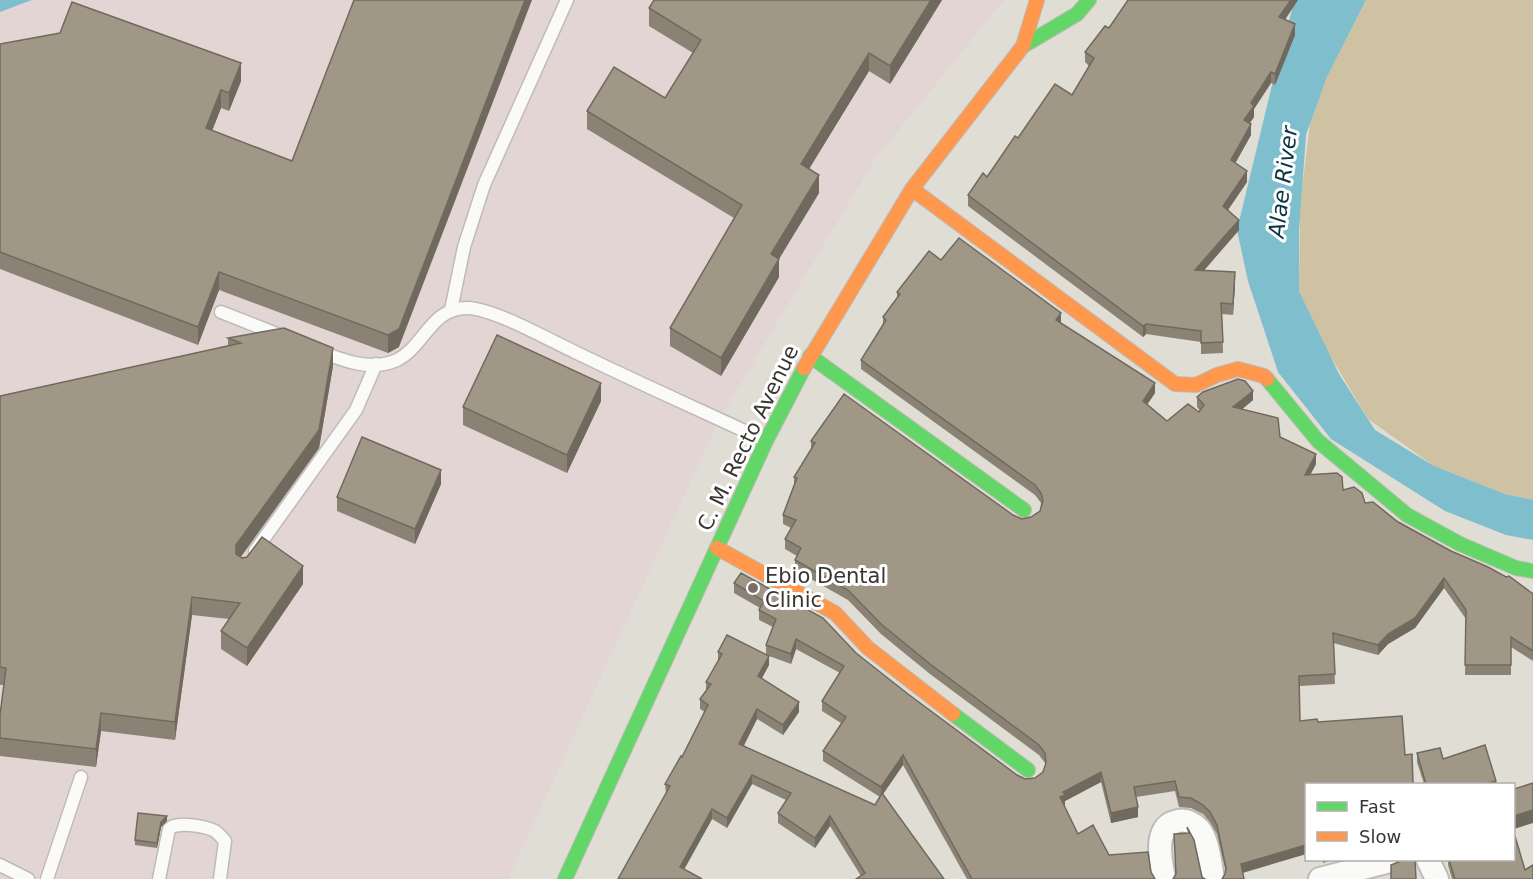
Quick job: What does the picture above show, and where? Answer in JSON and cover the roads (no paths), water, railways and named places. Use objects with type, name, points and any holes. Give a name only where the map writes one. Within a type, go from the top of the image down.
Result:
[{"type":"main road","name":"C. M. Recto Avenue","points":[[565,879],[766,441],[810,356],[912,189],[1023,46],[1037,0]]},
{"type":"main road","name":"C. M. Recto Avenue","points":[[1023,46],[1077,14],[1089,0]]},
{"type":"main road","points":[[912,189],[1175,384],[1196,385],[1217,375],[1238,369],[1264,376],[1318,441],[1407,515],[1460,544],[1516,568],[1533,571]]},
{"type":"main road","points":[[810,356],[1024,510]]},
{"type":"main road","points":[[717,548],[835,613],[868,648],[1028,770]]},
{"type":"street","points":[[1164,879],[1162,834],[1166,827],[1180,820],[1190,822],[1199,829],[1205,840],[1214,879]]},
{"type":"street","points":[[1320,879],[1390,861]]},
{"type":"street","points":[[1388,879],[1394,861]]},
{"type":"street","points":[[1428,861],[1437,879]]},
{"type":"lane","points":[[451,310],[464,247],[484,185],[567,0]]},
{"type":"lane","points":[[221,312],[348,363],[376,364],[396,360],[408,351],[438,318],[451,310],[469,308],[486,312],[766,441]]},
{"type":"lane","points":[[250,559],[356,410],[376,364]]},
{"type":"lane","points":[[47,879],[81,777]]},
{"type":"lane","points":[[159,879],[169,829],[172,825],[179,824],[215,831],[225,841],[220,879]]},
{"type":"lane","points":[[0,866],[28,879]]},
{"type":"water","points":[[0,0],[32,0],[0,12]]},
{"type":"water","name":"Alae River","points":[[1295,0],[1366,0],[1327,77],[1306,135],[1299,231],[1299,291],[1339,374],[1375,430],[1434,466],[1505,494],[1533,500],[1533,540],[1506,535],[1445,511],[1331,439],[1278,372],[1248,281],[1237,230],[1282,44]]},
{"type":"place","name":"Ebio Dental Clinic","points":[[753,588]]}]
